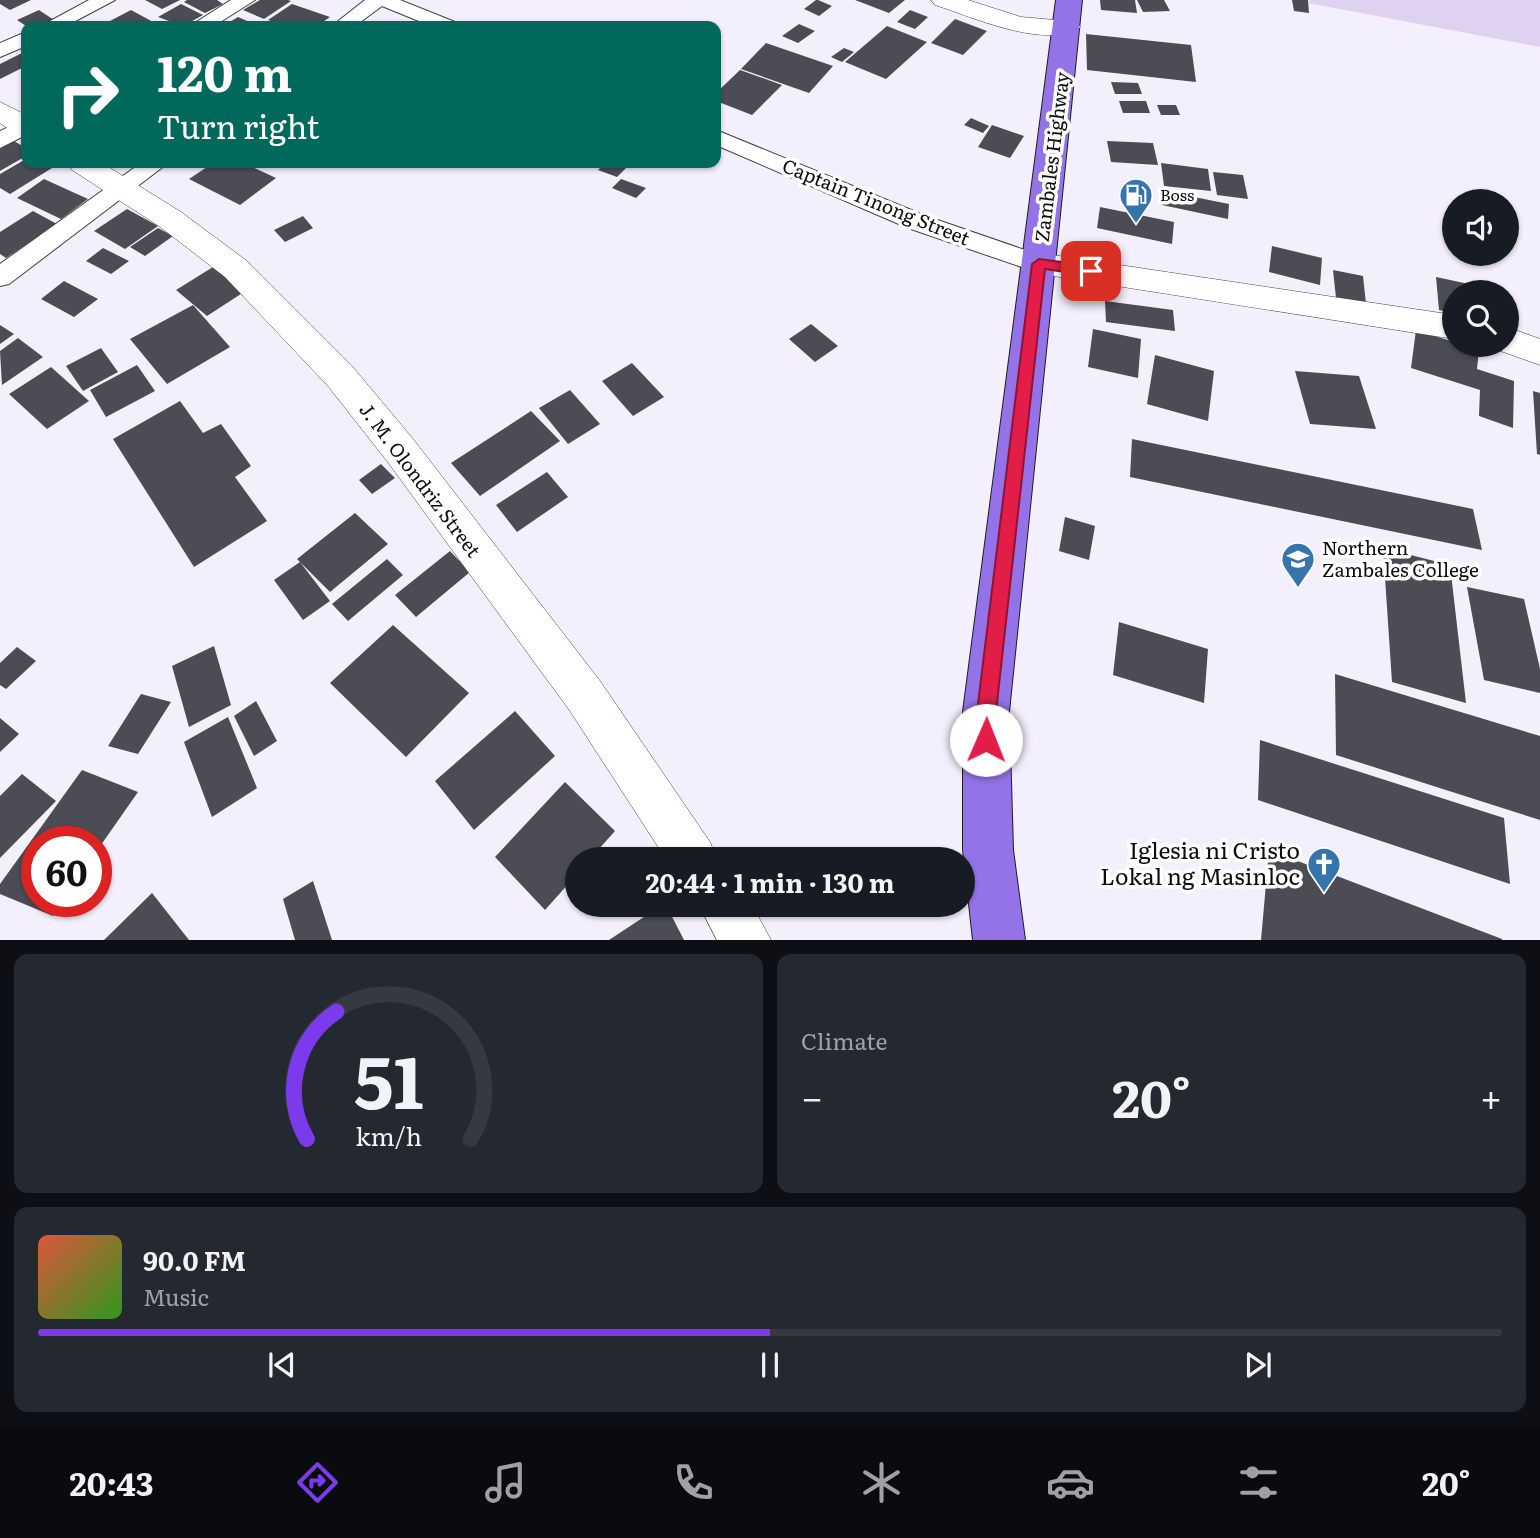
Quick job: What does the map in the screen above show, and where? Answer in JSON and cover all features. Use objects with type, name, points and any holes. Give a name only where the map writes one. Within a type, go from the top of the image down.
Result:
[{"type":"main road","name":"Zambales Highway","points":[[999,940],[988,850],[986,712],[1068,14]]},
{"type":"street","points":[[61,21],[105,0]]},
{"type":"street","points":[[209,21],[245,0]]},
{"type":"street","points":[[349,21],[378,0]]},
{"type":"street","points":[[383,0],[436,21]]},
{"type":"street","points":[[943,0],[1019,24],[1068,14]]},
{"type":"street","points":[[0,51],[21,40]]},
{"type":"street","points":[[0,110],[21,124]]},
{"type":"street","points":[[0,141],[21,130]]},
{"type":"street","name":"Captain Tinong Street","points":[[721,139],[918,222],[1039,264]]},
{"type":"street","name":"J. M. Olondriz Street","points":[[90,168],[236,269],[340,376],[400,450],[586,696],[685,847]]},
{"type":"street","points":[[0,277],[149,168]]},
{"type":"street","points":[[1039,264],[1442,325]]},
{"type":"street","points":[[1519,344],[1540,352]]},
{"type":"street","points":[[731,917],[746,940]]},
{"type":"shaded area","points":[[1311,0],[1540,0],[1540,47],[1308,3]]},
{"type":"building","points":[[0,0],[31,0],[10,10],[0,4]]},
{"type":"building","points":[[145,0],[180,0],[162,9]]},
{"type":"building","points":[[217,0],[223,4],[205,13],[184,2]]},
{"type":"building","points":[[260,0],[291,1],[264,19],[243,10]]},
{"type":"building","points":[[816,0],[832,6],[819,16],[804,9]]},
{"type":"building","points":[[855,0],[905,0],[889,13]]},
{"type":"building","points":[[1100,0],[1135,0],[1137,13],[1101,10]]},
{"type":"building","points":[[1137,0],[1164,0],[1170,11],[1143,12]]},
{"type":"building","points":[[1292,0],[1308,0],[1309,13],[1294,11]]},
{"type":"building","points":[[181,4],[203,15],[192,21],[169,21],[158,17]]},
{"type":"building","points":[[292,4],[330,17],[324,21],[268,20]]},
{"type":"building","points":[[39,10],[54,20],[21,23],[17,20]]},
{"type":"building","points":[[131,10],[151,21],[110,21]]},
{"type":"building","points":[[910,10],[928,17],[915,29],[897,22]]},
{"type":"building","points":[[238,17],[247,21],[231,21]]},
{"type":"building","points":[[955,19],[987,31],[963,55],[931,43]]},
{"type":"building","points":[[799,24],[815,31],[798,43],[782,36]]},
{"type":"building","points":[[887,26],[927,42],[886,79],[845,62]]},
{"type":"building","points":[[1086,34],[1191,45],[1196,82],[1087,70]]},
{"type":"building","points":[[766,43],[833,66],[809,93],[741,69]]},
{"type":"building","points":[[844,48],[854,52],[842,62],[831,57]]},
{"type":"building","points":[[21,54],[21,68],[0,79],[0,64]]},
{"type":"building","points":[[740,70],[782,85],[752,115],[721,103],[721,88]]},
{"type":"building","points":[[1111,82],[1138,83],[1142,94],[1115,94]]},
{"type":"building","points":[[1119,101],[1146,101],[1150,113],[1123,113]]},
{"type":"building","points":[[1157,105],[1176,105],[1180,115],[1161,115]]},
{"type":"building","points":[[971,118],[989,126],[983,133],[964,125]]},
{"type":"building","points":[[992,125],[1024,136],[1010,158],[978,147]]},
{"type":"building","points":[[14,141],[21,145],[21,159],[0,171],[0,149]]},
{"type":"building","points":[[1107,141],[1153,143],[1158,165],[1111,162]]},
{"type":"building","points":[[21,162],[21,168],[52,168],[10,194],[0,188],[0,174]]},
{"type":"building","points":[[1161,163],[1208,169],[1211,191],[1164,186]]},
{"type":"building","points":[[206,168],[255,168],[276,178],[240,205],[189,179]]},
{"type":"building","points":[[600,168],[626,168],[617,177],[598,170]]},
{"type":"building","points":[[1213,172],[1243,175],[1248,199],[1217,195]]},
{"type":"building","points":[[44,179],[88,199],[61,219],[17,198]]},
{"type":"building","points":[[621,179],[646,188],[636,198],[612,188]]},
{"type":"building","points":[[1164,191],[1229,204],[1228,219],[1162,205]]},
{"type":"building","name":"Boss","points":[[1100,207],[1174,222],[1172,244],[1097,228]]},
{"type":"building","points":[[127,209],[158,226],[125,249],[94,231]]},
{"type":"building","points":[[33,211],[57,224],[6,258],[0,254],[0,232]]},
{"type":"building","points":[[303,216],[313,228],[285,242],[274,230]]},
{"type":"building","points":[[158,228],[173,236],[145,256],[130,247]]},
{"type":"building","points":[[1272,246],[1322,258],[1320,285],[1269,272]]},
{"type":"building","points":[[103,248],[129,261],[111,274],[86,261]]},
{"type":"building","points":[[213,267],[244,292],[207,316],[176,290]]},
{"type":"building","points":[[1333,270],[1363,276],[1366,304],[1336,298]]},
{"type":"building","points":[[1436,277],[1450,280],[1442,280],[1442,311],[1439,310]]},
{"type":"building","points":[[64,281],[98,299],[74,317],[41,299]]},
{"type":"building","points":[[1105,301],[1173,310],[1175,331],[1106,322]]},
{"type":"building","points":[[193,305],[230,347],[167,384],[130,339]]},
{"type":"building","points":[[811,324],[838,346],[815,362],[789,339]]},
{"type":"building","points":[[0,325],[14,334],[0,344]]},
{"type":"building","points":[[1093,329],[1141,339],[1138,378],[1088,367]]},
{"type":"building","points":[[1416,330],[1442,338],[1442,357],[1478,357],[1477,369],[1514,381],[1513,428],[1479,416],[1480,390],[1411,368]]},
{"type":"building","points":[[18,338],[43,357],[2,385],[0,351]]},
{"type":"building","points":[[101,348],[118,372],[83,391],[66,366]]},
{"type":"building","points":[[1155,355],[1214,371],[1208,421],[1147,404]]},
{"type":"building","points":[[632,363],[664,397],[633,416],[602,381]]},
{"type":"building","points":[[137,365],[155,391],[106,417],[90,390]]},
{"type":"building","points":[[51,367],[89,401],[47,429],[9,394]]},
{"type":"building","points":[[1295,371],[1359,376],[1376,429],[1310,424]]},
{"type":"building","points":[[570,390],[600,424],[568,444],[539,408]]},
{"type":"building","points":[[1533,391],[1540,393],[1540,455],[1537,454]]},
{"type":"building","points":[[180,401],[203,433],[221,424],[251,466],[235,477],[267,521],[194,567],[113,439]]},
{"type":"building","points":[[531,411],[560,441],[480,496],[451,463]]},
{"type":"building","points":[[1132,439],[1473,509],[1482,550],[1130,477]]},
{"type":"building","points":[[381,464],[395,478],[372,494],[359,480]]},
{"type":"building","points":[[547,472],[568,497],[517,532],[496,505]]},
{"type":"building","points":[[355,513],[388,544],[330,592],[297,559]]},
{"type":"building","points":[[1065,517],[1095,526],[1089,560],[1059,551]]},
{"type":"building","points":[[1383,548],[1450,565],[1466,703],[1392,682]]},
{"type":"building","points":[[450,551],[470,572],[416,617],[395,595]]},
{"type":"building","points":[[387,559],[403,575],[348,621],[332,604]]},
{"type":"building","points":[[300,562],[330,601],[303,620],[274,580]]},
{"type":"building","points":[[1467,587],[1524,599],[1540,669],[1540,693],[1484,680]]},
{"type":"building","points":[[1119,622],[1208,649],[1204,703],[1113,675]]},
{"type":"building","points":[[393,625],[469,693],[406,757],[330,683]]},
{"type":"building","points":[[214,646],[231,705],[189,727],[172,666]]},
{"type":"building","points":[[17,647],[36,661],[6,689],[0,685],[0,663]]},
{"type":"building","points":[[1335,674],[1540,736],[1540,820],[1336,755]]},
{"type":"building","points":[[141,694],[171,702],[138,754],[108,746]]},
{"type":"building","points":[[256,701],[277,741],[254,756],[234,716]]},
{"type":"building","points":[[515,711],[555,756],[474,830],[435,781]]},
{"type":"building","points":[[228,717],[257,788],[212,817],[184,742]]},
{"type":"building","points":[[0,718],[19,734],[0,752]]},
{"type":"building","points":[[1260,740],[1504,818],[1510,884],[1258,800]]},
{"type":"building","points":[[82,770],[138,792],[112,829],[112,826],[42,826]]},
{"type":"building","points":[[22,774],[56,801],[31,826],[21,826],[21,837],[0,858],[0,796]]},
{"type":"building","points":[[565,782],[615,831],[601,847],[565,847],[565,888],[545,910],[495,857]]},
{"type":"building","name":"Iglesia ni Cristo Lokal ng Masinloc","points":[[1269,850],[1502,939],[1502,940],[1261,940]]},
{"type":"building","points":[[21,855],[21,903],[0,894],[0,884]]},
{"type":"building","points":[[313,881],[332,940],[295,940],[283,899]]},
{"type":"building","points":[[152,893],[189,940],[104,940]]},
{"type":"building","points":[[644,917],[672,917],[684,940],[609,940]]},
{"type":"place","name":"Boss","points":[[1136,225]]},
{"type":"place","name":"Northern Zambales College","points":[[1298,589]]},
{"type":"place","name":"Iglesia ni Cristo Lokal ng Masinloc","points":[[1324,894]]},
{"type":"route","points":[[986,740],[986,712],[1039,264],[1091,271]]}]
